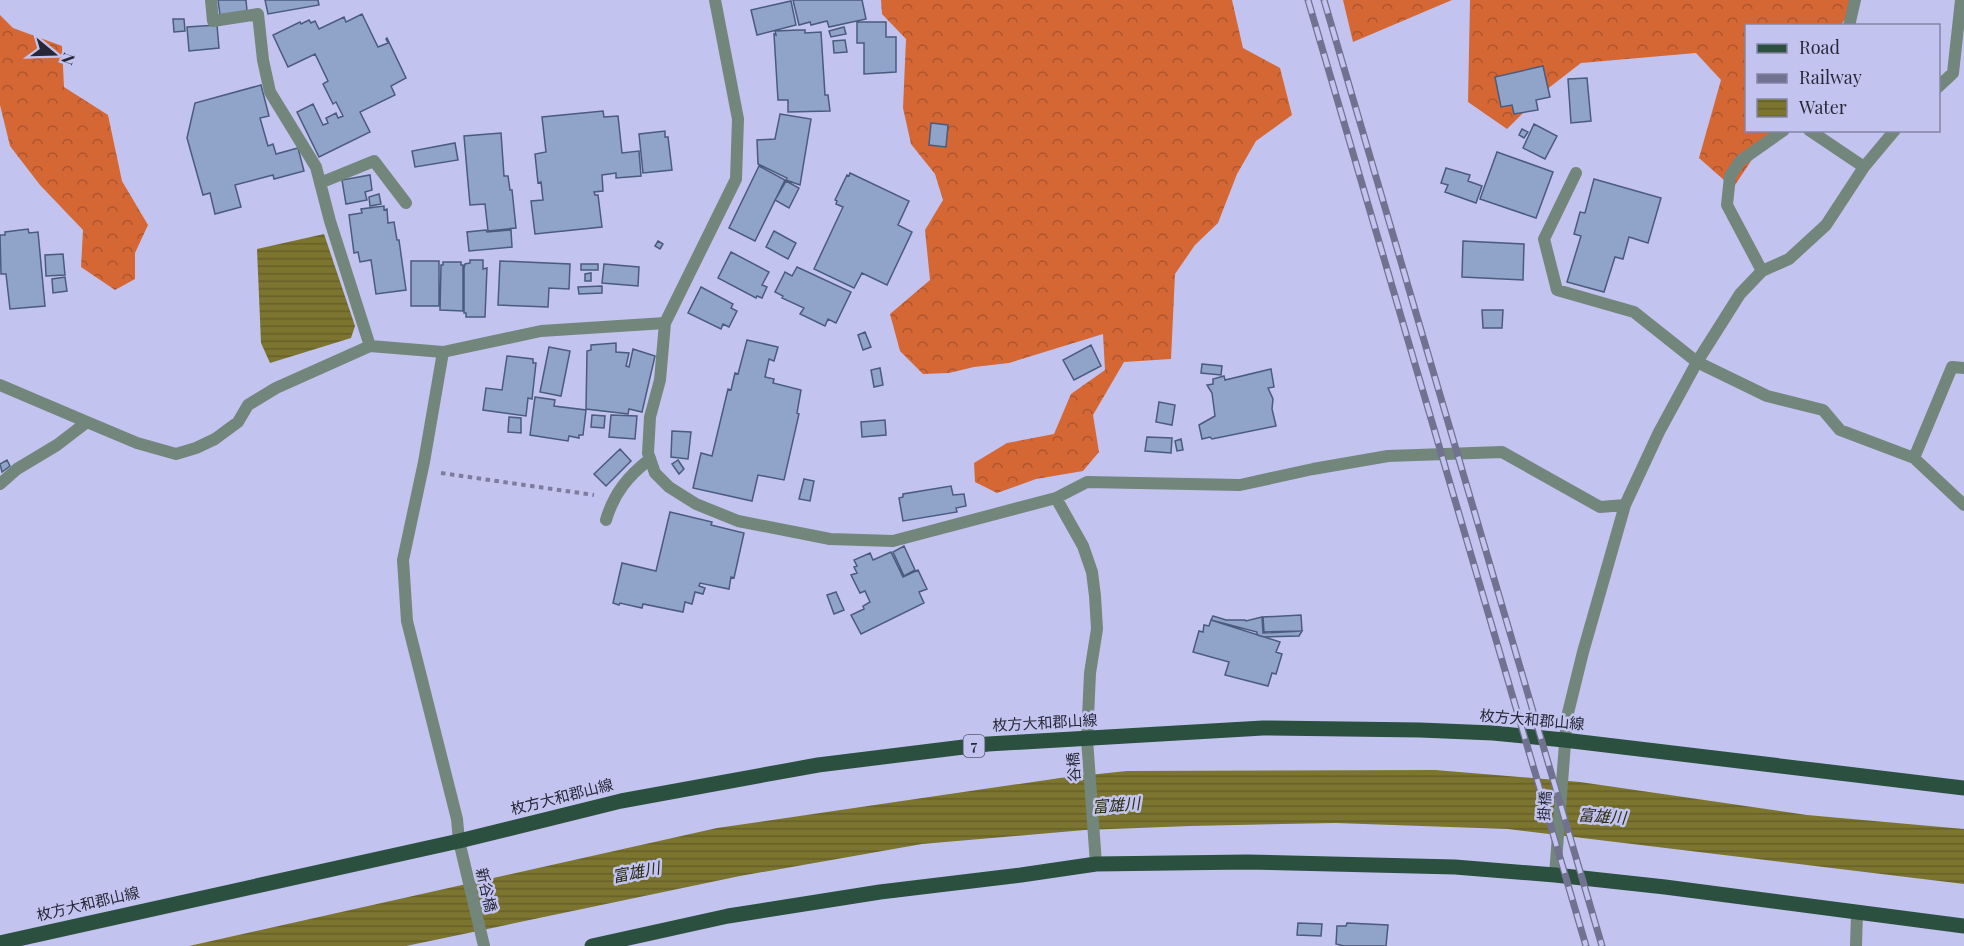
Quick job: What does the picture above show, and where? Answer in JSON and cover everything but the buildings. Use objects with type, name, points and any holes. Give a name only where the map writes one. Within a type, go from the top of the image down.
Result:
[{"type":"main road","name":"枚方大和郡山線","points":[[0,943],[459,841],[621,801],[818,765],[988,744],[1263,728],[1493,733],[1964,788]]},
{"type":"main road","points":[[592,946],[728,916],[880,892],[1096,864],[1248,862],[1455,867],[1665,887],[1964,926]]},
{"type":"street","points":[[211,0],[213,21],[258,14],[263,60],[270,92],[316,167],[370,346]]},
{"type":"street","points":[[715,0],[738,119],[736,179],[665,324],[660,380],[650,417],[648,453],[655,473],[669,487],[696,504],[738,521],[830,539],[893,541],[1056,498],[1087,482],[1240,485],[1388,456],[1502,452],[1600,507],[1625,505]]},
{"type":"street","points":[[1849,24],[1855,0]]},
{"type":"street","points":[[1940,85],[1953,73],[1961,0]]},
{"type":"street","points":[[1781,132],[1740,160],[1730,176],[1727,205],[1762,271],[1789,259],[1826,225],[1864,167],[1893,132]]},
{"type":"street","points":[[1812,132],[1864,167]]},
{"type":"street","points":[[320,183],[374,162],[406,203]]},
{"type":"street","points":[[1576,173],[1544,239],[1557,290],[1634,312],[1697,362],[1767,396],[1823,410],[1840,430],[1914,458],[1964,505]]},
{"type":"street","name":"掛橋","points":[[1555,875],[1567,717],[1625,505],[1659,432],[1697,362],[1740,294],[1762,271]]},
{"type":"street","points":[[0,385],[137,442],[176,454],[215,440],[238,422],[248,405],[276,388],[370,346],[443,352],[541,331],[665,324]]},
{"type":"street","name":"新谷橋","points":[[443,352],[403,560],[407,621],[457,819],[459,841],[484,946]]},
{"type":"street","points":[[1914,458],[1952,367],[1964,368]]},
{"type":"street","points":[[0,484],[17,469],[57,445],[87,422]]},
{"type":"street","points":[[606,520],[612,500],[636,470],[650,459]]},
{"type":"street","name":"谷橋","points":[[1056,498],[1083,546],[1092,572],[1097,629],[1090,673],[1087,739],[1096,864]]},
{"type":"street","points":[[1856,946],[1857,912]]},
{"type":"path","points":[[422,470],[603,496],[612,500]]},
{"type":"green space","points":[[881,0],[1232,0],[1243,48],[1280,68],[1292,115],[1256,141],[1237,174],[1218,223],[1195,245],[1175,274],[1171,359],[1124,362],[1093,415],[1099,452],[1083,471],[1036,479],[997,493],[975,482],[974,463],[1007,443],[1054,434],[1071,394],[1105,370],[1103,334],[1009,363],[974,367],[949,373],[923,374],[900,351],[890,314],[930,280],[925,230],[943,200],[935,174],[911,144],[903,108],[906,39],[882,14]]},
{"type":"green space","points":[[1343,0],[1452,0],[1353,42]]},
{"type":"green space","points":[[1470,0],[1858,0],[1842,24],[1745,24],[1745,132],[1770,132],[1733,188],[1699,158],[1721,80],[1696,53],[1581,63],[1546,90],[1507,129],[1468,102]]},
{"type":"green space","points":[[0,15],[13,28],[62,46],[64,87],[108,115],[122,181],[148,225],[135,253],[135,279],[115,290],[81,267],[83,230],[40,185],[10,146],[0,105]]},
{"type":"water","points":[[324,234],[355,326],[351,338],[270,363],[261,343],[257,249]]},
{"type":"water","name":"富雄川","points":[[1435,770],[1580,782],[1807,815],[1964,829],[1964,884],[1508,829],[1335,823],[1190,826],[1085,830],[922,844],[740,876],[406,946],[189,946],[717,828],[1060,778],[1127,771]]},
{"type":"railway","points":[[1308,0],[1586,946]]},
{"type":"railway","points":[[1324,0],[1602,946]]}]
